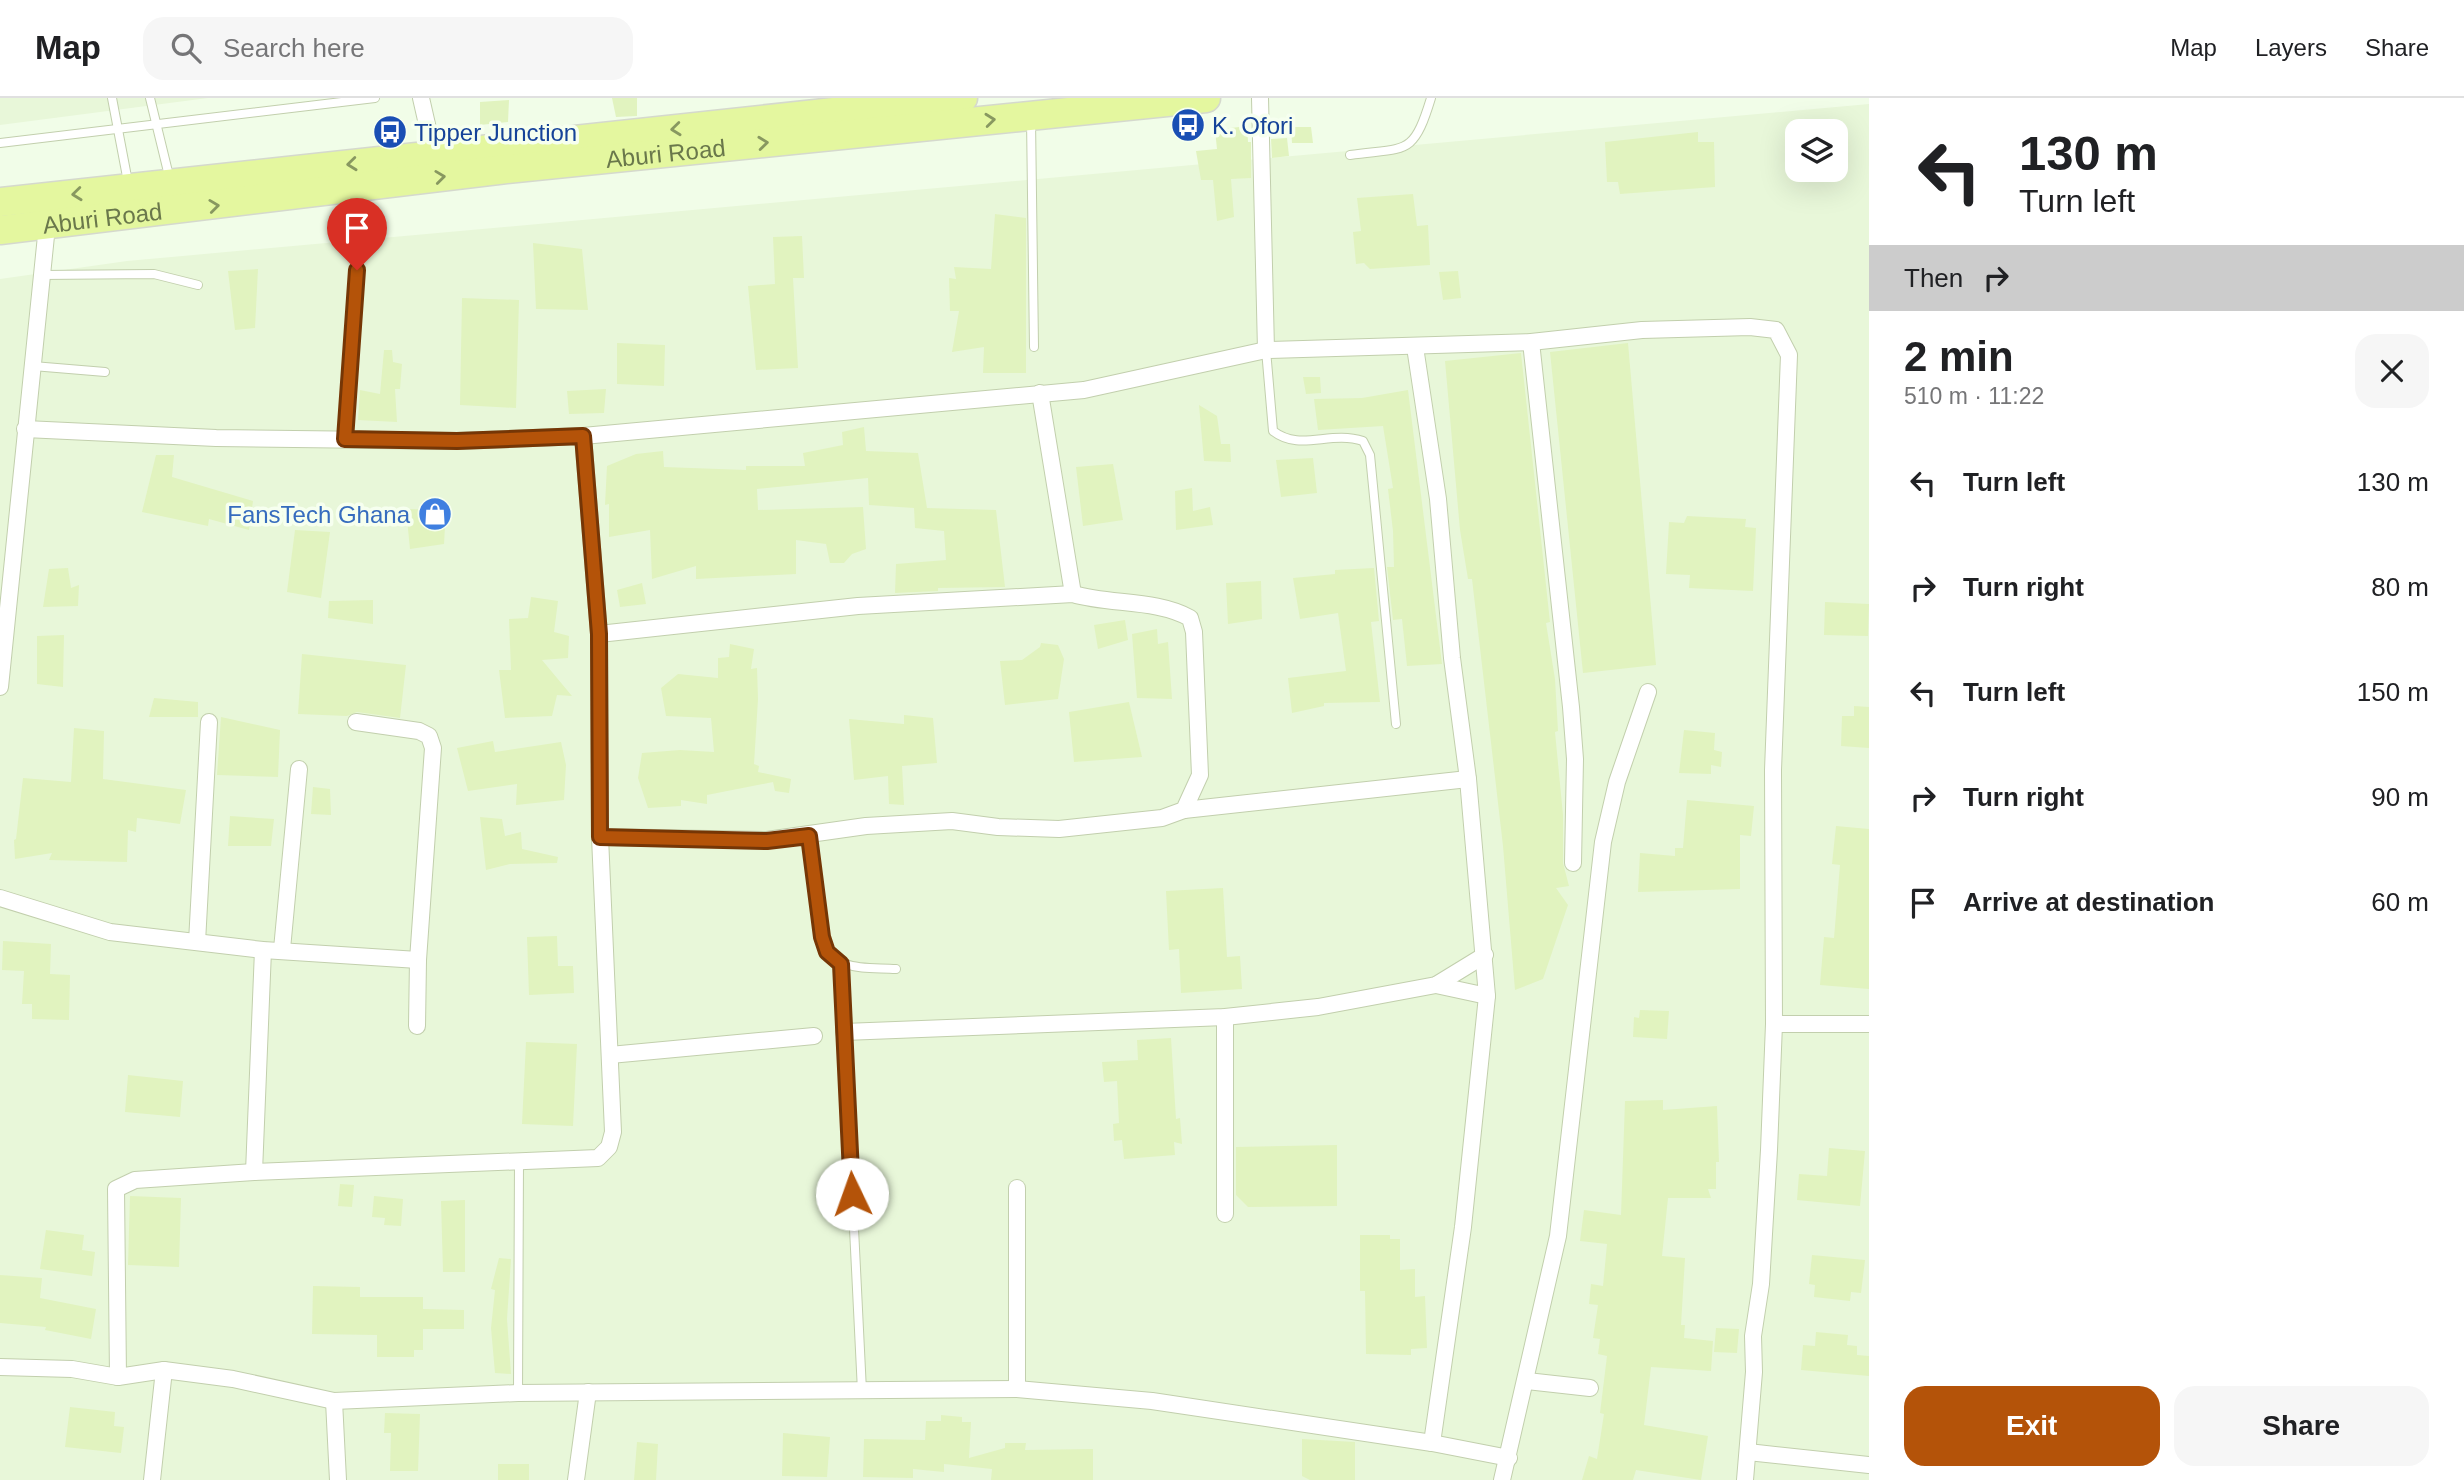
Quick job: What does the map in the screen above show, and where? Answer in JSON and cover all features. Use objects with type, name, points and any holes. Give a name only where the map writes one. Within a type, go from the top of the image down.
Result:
[{"type":"highway","name":"Aburi Road","points":[[0,202],[129,189],[173,197],[498,170],[1206,98]]},
{"type":"highway","name":"Aburi Road","points":[[0,230],[47,226],[173,197],[434,155],[948,99]]},
{"type":"street","points":[[421,98],[434,155]]},
{"type":"street","points":[[1260,98],[1266,350]]},
{"type":"street","points":[[0,687],[47,226]]},
{"type":"street","points":[[25,429],[216,438],[457,441],[583,436],[1084,390],[1266,350],[1531,342],[1642,330],[1750,327],[1776,330],[1789,355],[1773,770],[1774,1024],[1769,1150],[1760,1284],[1753,1336],[1754,1372],[1745,1480]]},
{"type":"street","points":[[1531,342],[1571,707],[1574,758],[1573,863]]},
{"type":"street","points":[[1415,347],[1438,499],[1452,659],[1468,779],[1486,955],[1486,996],[1464,1227],[1432,1443]]},
{"type":"street","points":[[1040,393],[1073,594]]},
{"type":"street","points":[[118,1377],[116,1189],[135,1180],[254,1172],[598,1158],[609,1147],[613,1132],[600,837],[599,634],[583,436]]},
{"type":"street","points":[[599,634],[858,606],[1073,594],[1096,601],[1176,610],[1190,618],[1194,632],[1200,775],[1184,810]]},
{"type":"street","points":[[1502,1480],[1527,1381],[1558,1236],[1603,842],[1617,782],[1648,692]]},
{"type":"street","points":[[197,942],[209,722]]},
{"type":"street","points":[[356,722],[419,731],[429,736],[433,748],[418,960],[417,1026]]},
{"type":"street","points":[[282,949],[299,769]]},
{"type":"street","points":[[600,837],[767,841],[866,825],[952,821],[998,827],[1059,829],[1162,818],[1184,810],[1468,779]]},
{"type":"street","points":[[0,898],[110,932],[264,950],[282,949],[418,960]]},
{"type":"street","points":[[254,1172],[264,950]]},
{"type":"street","points":[[844,1032],[1225,1017],[1318,1007],[1436,985],[1486,955]]},
{"type":"street","points":[[1436,985],[1486,996]]},
{"type":"street","points":[[1225,1017],[1225,1213]]},
{"type":"street","points":[[1774,1024],[1869,1024]]},
{"type":"street","points":[[610,1055],[814,1036]]},
{"type":"street","points":[[1017,1188],[1017,1389]]},
{"type":"street","points":[[0,1367],[72,1369],[118,1377],[164,1370],[233,1379],[334,1401],[518,1393],[1017,1389],[1152,1401],[1432,1443],[1508,1458]]},
{"type":"street","points":[[152,1480],[164,1370]]},
{"type":"street","points":[[1527,1381],[1590,1388]]},
{"type":"street","points":[[576,1480],[588,1392]]},
{"type":"street","points":[[334,1401],[338,1480]]},
{"type":"street","points":[[1748,1452],[1869,1465]]},
{"type":"lane","points":[[113,98],[129,189]]},
{"type":"lane","points":[[150,98],[173,197]]},
{"type":"lane","points":[[0,144],[375,98]]},
{"type":"lane","points":[[1350,155],[1400,148],[1410,144],[1420,132],[1431,98]]},
{"type":"lane","points":[[1031,116],[1034,347]]},
{"type":"lane","points":[[345,439],[357,270]]},
{"type":"lane","points":[[41,275],[154,274],[198,285]]},
{"type":"lane","points":[[1266,350],[1273,431],[1285,440],[1296,441],[1347,436],[1363,442],[1370,455],[1396,724]]},
{"type":"lane","points":[[33,366],[105,372]]},
{"type":"lane","points":[[809,836],[822,937],[827,952],[841,964],[896,969]]},
{"type":"lane","points":[[841,964],[862,1392]]},
{"type":"lane","points":[[518,1393],[519,1161]]},
{"type":"shaded area","points":[[0,98],[208,98],[0,125]]},
{"type":"shaded area","points":[[1869,104],[1869,1480],[0,1480],[0,279],[127,261]]},
{"type":"building","points":[[612,98],[637,98],[637,116],[616,117]]},
{"type":"building","points":[[509,100],[508,122],[480,125],[480,102]]},
{"type":"building","points":[[1247,126],[1248,142],[1251,142],[1251,178],[1231,179],[1234,217],[1217,221],[1213,180],[1201,180],[1196,151],[1217,149],[1215,130]]},
{"type":"building","points":[[1291,127],[1311,127],[1313,143],[1292,143]]},
{"type":"building","points":[[1698,132],[1698,142],[1714,142],[1715,187],[1620,194],[1618,182],[1607,182],[1605,142]]},
{"type":"building","points":[[1287,138],[1289,156],[1272,158],[1271,139]]},
{"type":"building","points":[[1413,194],[1417,226],[1428,225],[1430,265],[1370,269],[1364,263],[1356,264],[1353,232],[1361,231],[1357,198]]},
{"type":"building","points":[[995,214],[1026,218],[1026,373],[983,373],[984,347],[952,352],[959,311],[950,311],[949,278],[956,279],[954,267],[991,269]]},
{"type":"building","points":[[802,236],[804,278],[793,278],[798,368],[756,370],[748,286],[775,284],[773,237]]},
{"type":"building","points":[[533,243],[582,249],[588,310],[536,309]]},
{"type":"building","points":[[258,269],[255,328],[235,330],[228,271]]},
{"type":"building","points":[[1458,271],[1461,298],[1443,300],[1439,272]]},
{"type":"building","points":[[462,298],[519,300],[516,408],[460,405]]},
{"type":"building","points":[[617,343],[665,345],[664,386],[617,384]]},
{"type":"building","points":[[1628,343],[1656,665],[1583,673],[1550,352]]},
{"type":"building","points":[[384,350],[392,350],[393,362],[402,364],[400,389],[395,389],[397,422],[358,420],[360,390],[380,394]]},
{"type":"building","points":[[1521,353],[1550,622],[1546,623],[1555,679],[1558,731],[1555,732],[1563,815],[1563,863],[1569,886],[1556,888],[1568,905],[1543,979],[1515,990],[1503,846],[1472,579],[1468,579],[1460,530],[1445,361]]},
{"type":"building","points":[[1303,377],[1320,377],[1321,393],[1306,394]]},
{"type":"building","points":[[606,389],[604,413],[569,414],[567,391]]},
{"type":"building","points":[[1408,390],[1442,664],[1407,666],[1402,619],[1393,620],[1387,567],[1394,567],[1388,489],[1393,488],[1383,426],[1318,430],[1314,399],[1362,398]]},
{"type":"building","points":[[1199,405],[1217,416],[1221,444],[1230,444],[1231,462],[1204,461]]},
{"type":"building","points":[[864,427],[866,451],[918,453],[927,508],[996,510],[1005,587],[938,588],[938,591],[895,593],[896,564],[946,560],[944,531],[915,528],[914,508],[869,505],[868,478],[757,489],[758,510],[863,507],[866,549],[852,554],[844,563],[830,563],[826,544],[796,540],[796,574],[696,579],[696,566],[652,579],[650,530],[609,537],[609,504],[605,505],[607,466],[636,454],[663,451],[664,467],[746,470],[746,466],[805,466],[803,453],[843,445],[842,432]]},
{"type":"building","points":[[156,455],[174,455],[172,477],[253,501],[249,530],[209,519],[208,526],[142,512]]},
{"type":"building","points":[[1313,458],[1317,493],[1281,497],[1276,460]]},
{"type":"building","points":[[1113,464],[1123,520],[1083,526],[1076,467]]},
{"type":"building","points":[[1192,488],[1193,511],[1210,507],[1213,525],[1176,530],[1175,491]]},
{"type":"building","points":[[406,509],[446,510],[444,544],[410,549]]},
{"type":"building","points":[[1687,516],[1746,519],[1745,527],[1756,528],[1753,591],[1689,588],[1690,575],[1666,574],[1669,522],[1684,523]]},
{"type":"building","points":[[295,530],[330,532],[321,598],[287,592]]},
{"type":"building","points":[[68,568],[71,588],[79,585],[78,606],[43,607],[49,569]]},
{"type":"building","points":[[1374,568],[1379,621],[1371,622],[1380,702],[1324,703],[1324,706],[1292,713],[1288,678],[1346,671],[1338,613],[1300,619],[1293,578],[1335,574],[1335,570]]},
{"type":"building","points":[[1261,581],[1262,619],[1228,624],[1226,583]]},
{"type":"building","points":[[642,583],[646,604],[620,607],[617,590]]},
{"type":"building","points":[[531,597],[558,601],[554,632],[569,636],[568,658],[542,660],[572,696],[557,695],[552,716],[505,718],[499,670],[511,670],[509,619],[528,618]]},
{"type":"building","points":[[373,600],[373,624],[328,618],[329,601]]},
{"type":"building","points":[[1825,602],[1869,604],[1868,636],[1824,635]]},
{"type":"building","points":[[1125,620],[1128,640],[1098,649],[1094,625]]},
{"type":"building","points":[[1157,629],[1158,644],[1168,642],[1172,699],[1137,698],[1132,634]]},
{"type":"building","points":[[64,635],[63,687],[37,684],[37,636]]},
{"type":"building","points":[[1041,643],[1058,645],[1064,659],[1058,699],[1005,705],[1000,661],[1022,660],[1040,647]]},
{"type":"building","points":[[730,644],[754,649],[751,669],[757,668],[758,699],[754,764],[759,766],[758,772],[791,779],[789,793],[775,791],[773,782],[707,795],[707,804],[681,800],[681,806],[648,808],[638,778],[642,753],[680,750],[714,752],[711,718],[666,716],[661,688],[678,674],[718,678],[718,658],[729,657]]},
{"type":"building","points":[[302,654],[406,665],[400,718],[357,712],[347,716],[298,714]]},
{"type":"building","points":[[154,698],[198,702],[198,717],[149,717]]},
{"type":"building","points":[[1129,702],[1142,757],[1074,762],[1069,712]]},
{"type":"building","points":[[1854,706],[1869,707],[1869,748],[1841,746],[1842,716],[1854,716]]},
{"type":"building","points":[[904,715],[933,718],[937,763],[902,766],[904,805],[889,804],[888,776],[854,780],[849,719],[904,724]]},
{"type":"building","points":[[221,717],[280,730],[278,777],[217,775]]},
{"type":"building","points":[[74,728],[104,731],[103,779],[186,790],[180,824],[137,818],[136,832],[128,830],[127,862],[49,860],[52,853],[15,859],[14,840],[23,778],[71,782]]},
{"type":"building","points":[[1684,730],[1715,733],[1714,750],[1722,752],[1721,767],[1711,765],[1711,774],[1679,773]]},
{"type":"building","points":[[493,741],[495,752],[561,742],[566,765],[564,800],[516,805],[517,784],[468,791],[457,748]]},
{"type":"building","points":[[313,787],[330,789],[331,815],[311,814]]},
{"type":"building","points":[[1687,800],[1754,806],[1751,836],[1740,835],[1740,889],[1638,892],[1640,853],[1675,856],[1675,848],[1683,848]]},
{"type":"building","points":[[230,816],[274,819],[271,846],[228,846]]},
{"type":"building","points":[[480,817],[502,819],[505,836],[521,832],[522,849],[558,857],[557,863],[510,864],[486,870]]},
{"type":"building","points":[[1836,826],[1869,829],[1869,989],[1820,985],[1824,937],[1834,938],[1840,865],[1832,864]]},
{"type":"building","points":[[1223,888],[1227,957],[1240,956],[1242,989],[1181,993],[1179,949],[1169,950],[1166,891]]},
{"type":"building","points":[[557,936],[558,966],[573,966],[574,993],[529,995],[527,937]]},
{"type":"building","points":[[3,941],[51,944],[50,974],[70,975],[69,1020],[32,1019],[32,1004],[22,1004],[24,971],[2,970]]},
{"type":"building","points":[[1640,1010],[1669,1011],[1667,1039],[1633,1037],[1634,1017],[1639,1018]]},
{"type":"building","points":[[1171,1038],[1176,1119],[1180,1118],[1182,1144],[1174,1142],[1175,1155],[1124,1159],[1122,1140],[1114,1141],[1113,1124],[1119,1123],[1117,1081],[1104,1082],[1102,1062],[1138,1060],[1137,1040]]},
{"type":"building","points":[[526,1042],[577,1044],[573,1126],[522,1124]]},
{"type":"building","points":[[128,1075],[183,1081],[180,1117],[125,1112]]},
{"type":"building","points":[[1663,1100],[1663,1110],[1717,1106],[1719,1162],[1716,1162],[1716,1189],[1708,1189],[1711,1198],[1668,1198],[1662,1256],[1685,1258],[1681,1325],[1685,1325],[1684,1338],[1713,1341],[1711,1371],[1651,1367],[1644,1425],[1708,1436],[1701,1480],[1636,1470],[1633,1480],[1582,1480],[1589,1456],[1597,1459],[1604,1414],[1600,1413],[1607,1356],[1598,1354],[1600,1339],[1593,1338],[1598,1305],[1589,1304],[1591,1284],[1603,1286],[1607,1244],[1580,1241],[1584,1210],[1621,1215],[1625,1101]]},
{"type":"building","points":[[1337,1145],[1337,1206],[1248,1207],[1236,1195],[1236,1147]]},
{"type":"building","points":[[1829,1148],[1865,1151],[1860,1206],[1797,1200],[1799,1174],[1827,1176]]},
{"type":"building","points":[[340,1184],[354,1185],[352,1207],[338,1206]]},
{"type":"building","points":[[130,1196],[181,1198],[179,1267],[128,1265]]},
{"type":"building","points":[[374,1196],[403,1199],[401,1226],[384,1225],[385,1218],[372,1217]]},
{"type":"building","points":[[465,1200],[465,1272],[443,1272],[441,1201]]},
{"type":"building","points":[[46,1230],[84,1235],[82,1250],[95,1252],[92,1276],[40,1269]]},
{"type":"building","points":[[1360,1235],[1390,1235],[1390,1239],[1400,1239],[1400,1270],[1415,1269],[1415,1297],[1425,1296],[1427,1348],[1411,1349],[1411,1355],[1366,1354],[1365,1291],[1360,1291]]},
{"type":"building","points":[[1812,1255],[1865,1260],[1861,1293],[1851,1292],[1850,1301],[1814,1297],[1815,1285],[1809,1284]]},
{"type":"building","points":[[499,1258],[511,1259],[507,1319],[511,1374],[495,1373],[491,1328],[495,1290],[491,1289]]},
{"type":"building","points":[[0,1275],[42,1278],[40,1298],[96,1309],[91,1339],[45,1330],[46,1327],[0,1323]]},
{"type":"building","points":[[313,1286],[360,1287],[360,1297],[423,1297],[423,1309],[464,1310],[464,1329],[423,1329],[423,1350],[414,1350],[414,1357],[377,1357],[377,1335],[312,1334]]},
{"type":"building","points":[[1716,1328],[1739,1329],[1737,1353],[1714,1352]]},
{"type":"building","points":[[1816,1332],[1848,1335],[1847,1345],[1857,1346],[1857,1355],[1869,1356],[1869,1376],[1801,1370],[1803,1345],[1815,1346]]},
{"type":"building","points":[[70,1407],[115,1412],[114,1426],[124,1427],[121,1453],[65,1447]]},
{"type":"building","points":[[385,1413],[420,1414],[418,1471],[390,1471],[391,1433],[384,1433]]},
{"type":"building","points":[[941,1415],[962,1417],[962,1422],[971,1422],[969,1458],[1005,1448],[1005,1443],[1026,1443],[1025,1450],[1093,1449],[1093,1480],[991,1480],[992,1469],[944,1464],[944,1472],[913,1469],[913,1478],[863,1477],[864,1439],[925,1440],[926,1421],[941,1421]]},
{"type":"building","points":[[783,1433],[830,1437],[827,1477],[782,1476]]},
{"type":"building","points":[[1302,1439],[1355,1442],[1355,1480],[1310,1480],[1302,1476]]},
{"type":"building","points":[[637,1442],[658,1444],[656,1480],[634,1480]]},
{"type":"building","points":[[498,1464],[529,1464],[529,1480],[498,1480]]},
{"type":"place","name":"K. Ofori","points":[[1188,125]]},
{"type":"place","name":"Tipper Junction","points":[[390,132]]},
{"type":"place","name":"FansTech Ghana","points":[[435,514]]},
{"type":"route","points":[[357,270],[345,439],[457,441],[583,436],[599,634],[600,837],[767,841],[809,836],[822,937],[827,952],[841,964],[852,1194]]}]
